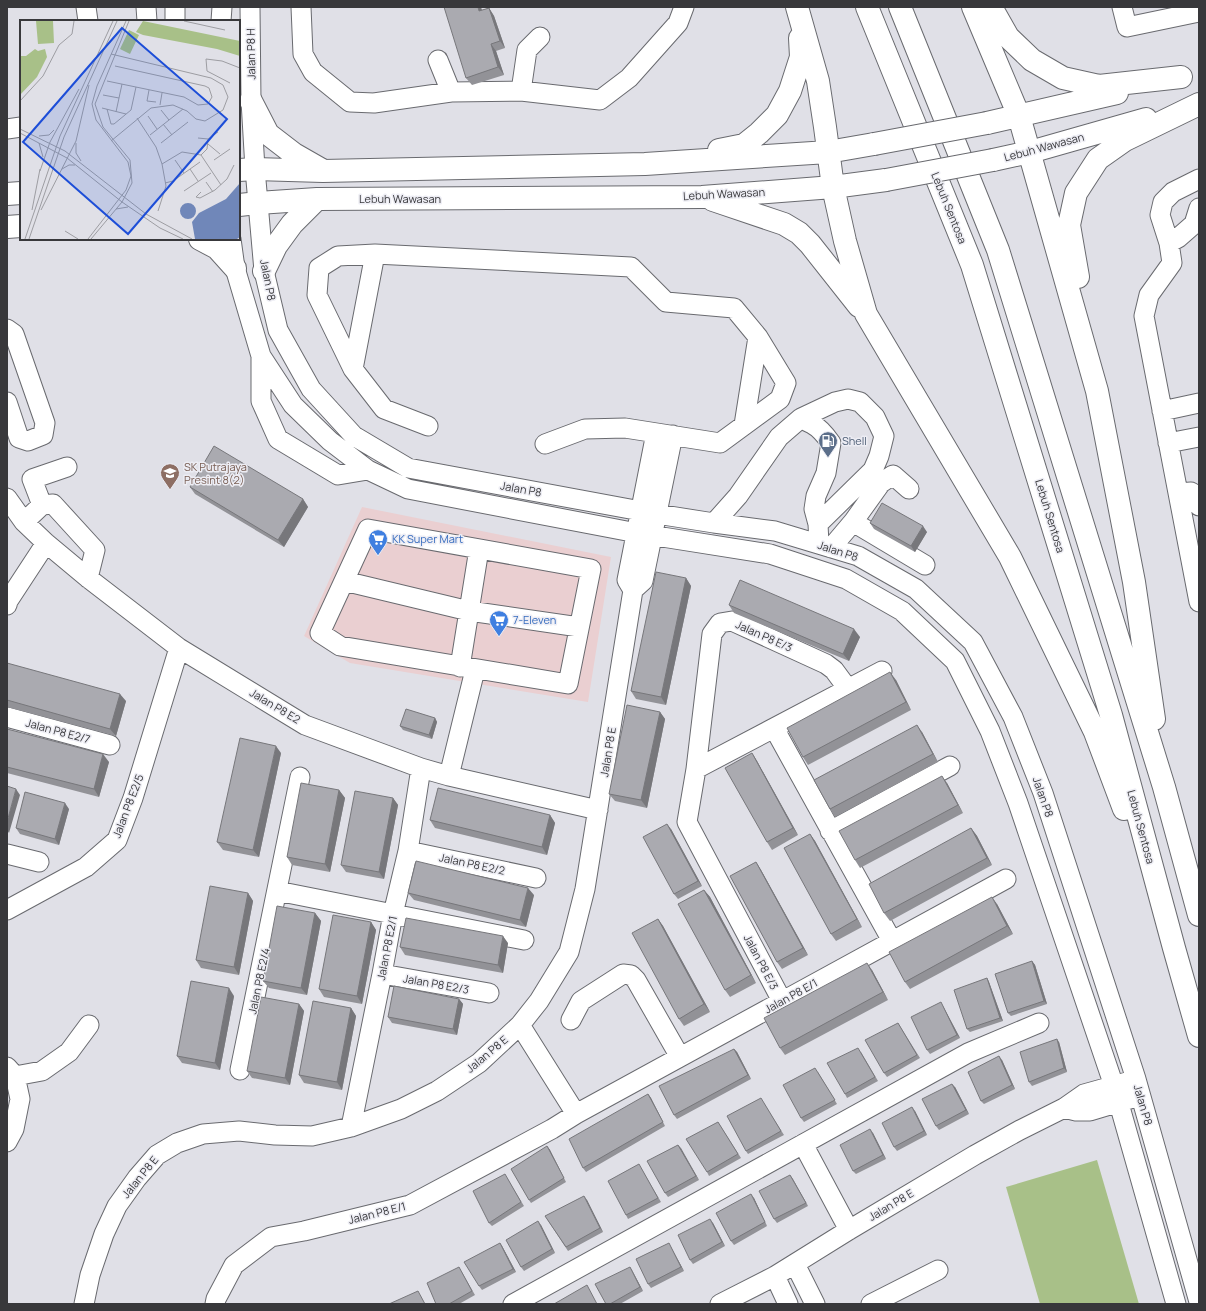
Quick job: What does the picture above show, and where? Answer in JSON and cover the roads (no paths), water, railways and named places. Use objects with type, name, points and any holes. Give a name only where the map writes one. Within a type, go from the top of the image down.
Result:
[{"type":"main road","name":"Lebuh Sentosa","points":[[867,7],[972,266],[1111,715],[1199,1036]]},
{"type":"main road","points":[[900,7],[998,250],[1164,787],[1199,915]]},
{"type":"main road","points":[[974,7],[1019,116],[1097,391]]},
{"type":"main road","points":[[991,7],[1008,37],[1032,60],[1062,78],[1099,86],[1190,74]]},
{"type":"main road","points":[[798,14],[818,81],[826,127],[833,186],[845,241],[866,314]]},
{"type":"main road","points":[[645,164],[744,145],[759,133],[777,115],[790,91],[801,57],[798,14]]},
{"type":"main road","points":[[247,170],[323,171],[645,164],[828,152],[987,123],[1190,74]]},
{"type":"main road","points":[[251,101],[268,134],[294,154],[323,171]]},
{"type":"main road","points":[[1164,787],[1134,582],[1097,391],[1069,225],[1076,193],[1098,159],[1125,140],[1199,104]]},
{"type":"main road","name":"Lebuh Wawasan","points":[[248,204],[317,199],[702,197],[833,186],[886,180],[1030,152],[1199,104]]},
{"type":"main road","points":[[7,194],[20,193]]},
{"type":"main road","points":[[702,197],[784,224],[799,233],[810,244],[866,314],[1010,557],[1095,732],[1174,948]]},
{"type":"main road","points":[[264,271],[276,246],[292,224],[317,199]]},
{"type":"main road","points":[[7,227],[20,226]]},
{"type":"main road","points":[[202,240],[217,248],[235,268]]},
{"type":"street","points":[[86,7],[88,20]]},
{"type":"street","points":[[146,7],[147,20]]},
{"type":"street","points":[[175,7],[175,20]]},
{"type":"street","points":[[221,20],[222,7]]},
{"type":"street","name":"Jalan P8 H","points":[[250,7],[251,101]]},
{"type":"street","points":[[301,7],[303,54],[313,72],[350,102],[374,102],[451,92],[521,91],[600,100],[629,78],[678,23],[684,7]]},
{"type":"street","points":[[1122,7],[1127,27],[1173,12],[1199,12]]},
{"type":"street","points":[[521,91],[527,50],[540,37]]},
{"type":"street","points":[[438,60],[451,92]]},
{"type":"street","name":"Jalan P8","points":[[251,101],[247,170],[248,204],[278,330],[311,389],[354,436],[408,468],[649,512],[775,531],[858,556],[916,589],[973,642],[1014,717],[1043,793],[1138,1087],[1199,1302]]},
{"type":"street","points":[[7,129],[20,127]]},
{"type":"street","points":[[1198,186],[1173,192],[1163,202],[1160,215],[1169,243],[1172,263],[1149,295],[1144,316],[1178,493],[1192,525],[1199,602]]},
{"type":"street","points":[[1169,243],[1178,238],[1194,224],[1199,208]]},
{"type":"street","name":"Jalan P8","points":[[231,240],[235,268],[261,356],[293,405],[330,441],[368,470],[408,489],[644,535],[770,554],[846,579],[902,611],[955,661],[990,731],[1018,803],[1117,1094],[1176,1304]]},
{"type":"street","points":[[353,369],[375,254]]},
{"type":"street","points":[[428,426],[384,409],[353,369],[317,295],[319,268],[338,256],[375,254],[632,267],[666,302],[734,308],[758,337],[786,383],[780,399],[720,443],[625,428],[585,429],[545,444]]},
{"type":"street","points":[[7,329],[14,334],[46,423],[43,435],[28,441],[19,438],[7,402]]},
{"type":"street","points":[[744,425],[758,337]]},
{"type":"street","points":[[261,356],[261,401],[278,439],[338,475],[368,470]]},
{"type":"street","points":[[714,523],[738,496],[779,437],[801,418],[834,402],[848,399],[860,402],[875,417],[884,436],[879,456],[873,470],[818,524]]},
{"type":"street","points":[[1162,411],[1199,403]]},
{"type":"street","points":[[801,418],[813,425],[825,435],[831,443],[826,473],[816,496],[814,509],[825,546],[853,522],[881,483],[893,475],[909,489]]},
{"type":"street","name":"Jalan P8 E","points":[[84,1304],[90,1275],[104,1234],[117,1206],[136,1178],[157,1155],[177,1143],[203,1134],[239,1131],[275,1135],[312,1136],[351,1127],[401,1109],[437,1091],[479,1063],[520,1025],[539,1001],[569,952],[585,889],[633,590],[628,580],[644,535],[664,434]]},
{"type":"street","points":[[1168,443],[1199,437]]},
{"type":"street","points":[[42,505],[32,479],[67,467]]},
{"type":"street","points":[[1178,493],[1191,492],[1198,496],[1199,506]]},
{"type":"street","name":"Jalan P8 E2","points":[[7,498],[24,522],[46,543],[88,578],[179,648],[306,725],[421,768],[449,776],[598,810]]},
{"type":"street","points":[[24,522],[42,505],[53,504],[95,550],[88,578]]},
{"type":"street","points":[[853,522],[925,565]]},
{"type":"street","points":[[368,529],[591,569],[568,684],[340,646],[320,633],[344,581],[368,529]]},
{"type":"street","points":[[7,605],[8,601],[46,543]]},
{"type":"street","points":[[449,776],[468,668],[469,611],[480,549]]},
{"type":"street","points":[[344,581],[469,611],[579,627]]},
{"type":"street","name":"Jalan P8 E/3","points":[[782,1001],[687,822],[696,769],[712,634],[720,623],[732,621],[826,664],[834,670],[848,689]]},
{"type":"street","name":"Jalan P8 E2/5","points":[[7,910],[86,867],[117,840],[133,798],[179,648]]},
{"type":"street","points":[[696,769],[882,671]]},
{"type":"street","name":"Jalan P8 E2/7","points":[[7,717],[110,745]]},
{"type":"street","points":[[774,728],[892,942]]},
{"type":"street","points":[[830,831],[950,766]]},
{"type":"street","name":"Jalan P8 E2/1","points":[[351,1127],[393,914],[408,850],[421,768]]},
{"type":"street","name":"Jalan P8 E2/4","points":[[240,1070],[300,777]]},
{"type":"street","name":"Jalan P8 E2/2","points":[[408,850],[536,878]]},
{"type":"street","points":[[7,854],[39,862]]},
{"type":"street","name":"Jalan P8 E/1","points":[[215,1304],[216,1299],[234,1265],[271,1237],[304,1231],[410,1206],[1006,879]]},
{"type":"street","points":[[277,892],[524,940]]},
{"type":"street","name":"Jalan P8 E2/3","points":[[382,974],[490,993]]},
{"type":"street","points":[[571,1020],[581,1001],[623,974],[631,975],[636,980],[680,1057]]},
{"type":"street","points":[[513,1304],[968,1053],[1039,1023]]},
{"type":"street","points":[[7,1142],[14,1129],[20,1099],[11,1072],[42,1071],[69,1052],[88,1025]]},
{"type":"street","points":[[520,1025],[576,1114]]},
{"type":"street","name":"Jalan P8 E","points":[[720,1304],[795,1264],[975,1155],[1064,1108],[1084,1094],[1117,1094],[1138,1087]]},
{"type":"street","points":[[803,1144],[849,1230]]},
{"type":"street","points":[[795,1264],[814,1304]]},
{"type":"street","points":[[871,1304],[938,1270]]},
{"type":"street","points":[[774,1276],[788,1304]]},
{"type":"place","name":"Shell","points":[[828,458]]},
{"type":"place","name":"SK Putrajaya Presint 8(2)","points":[[170,490]]},
{"type":"place","name":"KK Super Mart","points":[[378,556]]},
{"type":"place","name":"7-Eleven","points":[[499,637]]}]
